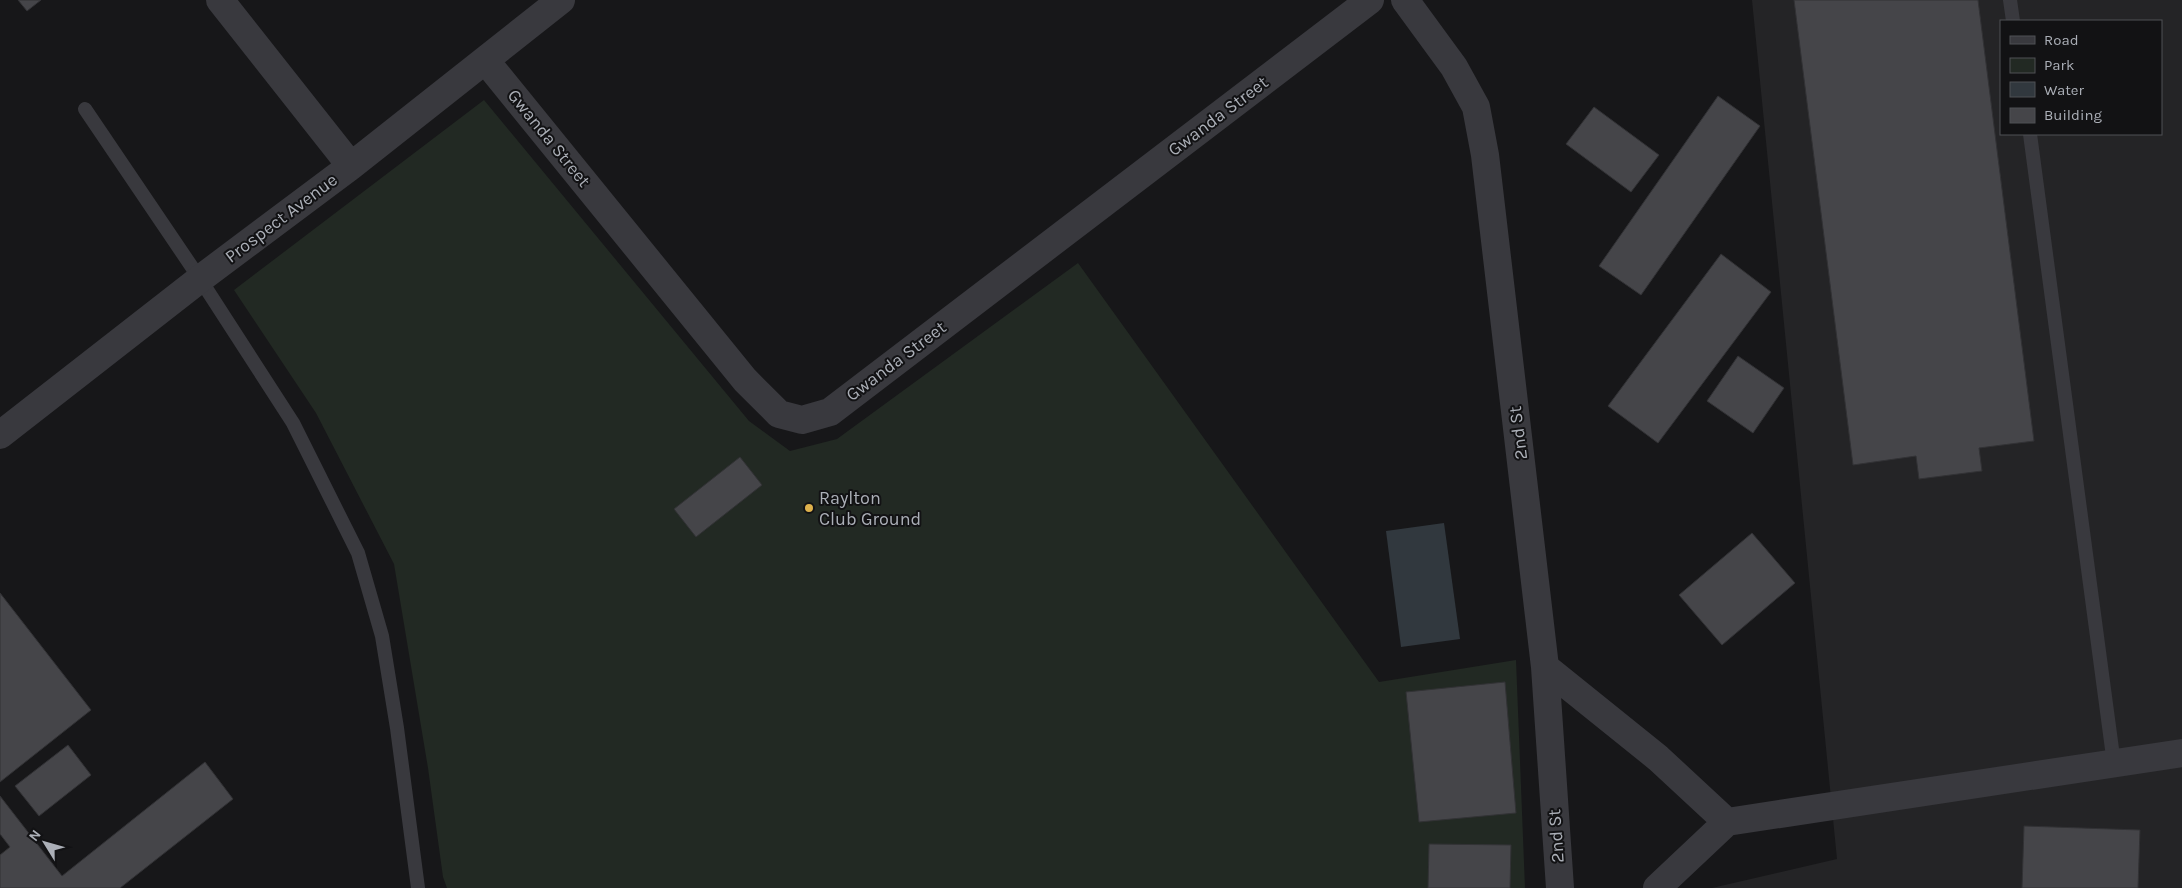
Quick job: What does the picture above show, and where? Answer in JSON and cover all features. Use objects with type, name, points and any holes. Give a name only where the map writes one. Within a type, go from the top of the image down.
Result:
[{"type":"street","points":[[220,0],[351,166]]},
{"type":"street","name":"Prospect Avenue","points":[[0,435],[200,279],[351,166],[561,0]]},
{"type":"street","name":"Gwanda Street","points":[[485,60],[745,380],[779,414],[802,420],[830,412],[1370,0]]},
{"type":"street","name":"2nd St","points":[[1405,0],[1454,67],[1476,106],[1485,154],[1545,667],[1560,888]]},
{"type":"street","points":[[1545,667],[1658,758],[1727,822]]},
{"type":"street","points":[[1657,888],[1727,822],[2182,753]]},
{"type":"lane","points":[[2010,0],[2013,20]]},
{"type":"lane","points":[[85,109],[200,279],[293,423],[358,553],[382,636],[397,728],[418,888]]},
{"type":"lane","points":[[2030,135],[2114,764]]},
{"type":"shaded area","points":[[1752,0],[2182,0],[2182,888],[1712,888],[1837,859]]},
{"type":"green space","name":"Raylton Club Ground","points":[[484,100],[749,421],[790,451],[837,439],[1078,263],[1379,682],[1516,660],[1525,888],[447,888],[443,877],[428,768],[394,564],[316,413],[234,290]]},
{"type":"water","points":[[1444,523],[1460,639],[1401,647],[1386,531]]},
{"type":"building","points":[[18,0],[41,0],[27,11]]},
{"type":"building","points":[[1794,0],[1978,0],[2034,441],[1979,448],[1982,471],[1919,479],[1916,456],[1853,465]]},
{"type":"building","points":[[1718,96],[1760,126],[1641,295],[1599,266]]},
{"type":"building","points":[[1594,107],[1659,155],[1631,192],[1566,144]]},
{"type":"building","points":[[1721,254],[1771,292],[1658,443],[1608,406]]},
{"type":"building","points":[[1738,356],[1784,388],[1753,433],[1707,401]]},
{"type":"building","points":[[740,457],[762,485],[696,537],[674,509]]},
{"type":"building","points":[[1752,533],[1795,583],[1722,645],[1679,595]]},
{"type":"building","points":[[0,593],[91,710],[0,782]]},
{"type":"building","points":[[1505,682],[1516,813],[1419,822],[1406,692]]},
{"type":"building","points":[[68,745],[91,775],[39,816],[15,786]]},
{"type":"building","points":[[205,762],[233,799],[120,888],[0,888],[0,855],[10,847],[0,834],[0,796],[62,876]]},
{"type":"building","points":[[2024,826],[2140,830],[2138,888],[2022,888]]},
{"type":"building","points":[[1429,844],[1511,845],[1510,888],[1428,888]]},
{"type":"place","name":"Raylton Club Ground","points":[[809,508]]}]
